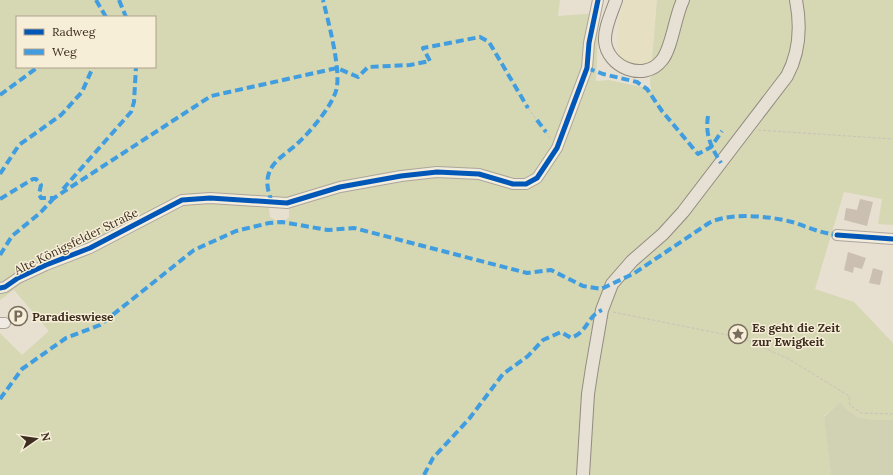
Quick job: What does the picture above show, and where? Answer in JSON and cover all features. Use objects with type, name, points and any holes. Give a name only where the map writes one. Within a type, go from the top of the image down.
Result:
[{"type":"main road","points":[[616,0],[604,39],[607,51],[618,64],[626,69],[639,71],[650,69],[663,60],[683,0]]},
{"type":"main road","points":[[583,475],[588,394],[602,310],[612,284],[632,261],[663,234],[683,212],[748,129],[787,76],[794,64],[798,41],[796,0]]},
{"type":"street","name":"Alte Königsfelder Straße","points":[[0,288],[5,287],[35,270],[90,248],[182,200],[210,198],[287,203],[340,187],[401,176],[437,172],[479,174],[513,184],[526,184],[537,178],[557,148],[588,68],[589,42],[598,0]]},
{"type":"street","points":[[837,235],[893,239]]},
{"type":"path","points":[[528,108],[537,120]]},
{"type":"path","points":[[748,129],[893,139]]},
{"type":"path","points":[[602,310],[742,338],[789,359],[848,396],[850,405],[861,413],[893,414]]},
{"type":"shaded area","points":[[624,0],[657,0],[651,65],[628,65],[617,54],[618,20]]},
{"type":"green space","points":[[0,0],[560,0],[558,16],[599,13],[596,81],[609,80],[651,89],[650,82],[657,0],[893,0],[893,225],[878,224],[882,199],[844,192],[815,289],[854,302],[893,343],[893,420],[871,420],[858,416],[846,409],[840,402],[824,416],[831,475],[587,475],[595,369],[602,325],[612,290],[618,280],[681,221],[716,176],[712,172],[684,208],[659,235],[619,272],[613,279],[603,298],[590,346],[586,373],[579,475],[0,475],[0,333],[22,355],[49,331],[14,290],[0,300]],"holes":[[[271,205],[289,205],[289,217],[284,222],[279,222],[270,217],[269,208]]]},
{"type":"green space","points":[[840,402],[846,409],[858,416],[870,420],[893,420],[893,475],[831,475],[824,417]]},
{"type":"building","points":[[860,199],[873,202],[867,226],[844,220],[846,208],[857,210]]},
{"type":"building","points":[[848,252],[866,258],[862,269],[854,267],[853,273],[844,270]]},
{"type":"building","points":[[873,268],[883,271],[880,285],[869,283]]},
{"type":"marked path","points":[[96,0],[105,16]]},
{"type":"marked path","points":[[119,0],[126,16]]},
{"type":"marked path","points":[[272,203],[267,185],[271,168],[309,132],[330,104],[336,91],[336,59],[323,0]]},
{"type":"marked path","points":[[0,199],[33,179],[36,179],[41,185],[39,194],[41,198],[54,198],[211,96],[337,68],[358,77],[368,67],[410,65],[430,61],[423,48],[480,37],[489,42],[528,108]]},
{"type":"marked path","points":[[0,95],[37,68]]},
{"type":"marked path","points":[[0,174],[19,145],[61,115],[82,92],[93,68]]},
{"type":"marked path","points":[[63,189],[131,112],[134,102],[136,68]]},
{"type":"marked path","points":[[587,68],[603,74],[637,82],[647,89],[662,111],[698,154],[711,147],[722,131]]},
{"type":"marked path","points":[[708,116],[708,135],[714,152],[721,163]]},
{"type":"marked path","points":[[537,120],[546,132]]},
{"type":"marked path","points":[[0,255],[12,236],[40,213],[55,197]]},
{"type":"marked path","points":[[0,399],[22,369],[66,338],[100,325],[194,250],[236,231],[269,223],[282,222],[328,230],[354,228],[527,273],[551,270],[583,286],[601,289],[633,274],[709,223],[728,217],[750,216],[773,218],[837,235]]},
{"type":"marked path","points":[[424,475],[433,458],[469,419],[503,374],[528,356],[543,340],[561,332],[571,338],[577,335],[593,316],[602,310]]},
{"type":"cycle path","points":[[0,288],[5,287],[18,278],[46,265],[90,248],[182,200],[210,198],[287,203],[340,187],[401,176],[437,172],[479,174],[513,184],[526,184],[537,178],[557,148],[587,68],[589,43],[598,0]]},
{"type":"cycle path","points":[[837,235],[893,239]]},
{"type":"place","name":"Paradieswiese","points":[[18,316]]},
{"type":"place","name":"Es geht die Zeit zur Ewigkeit","points":[[738,334]]}]
